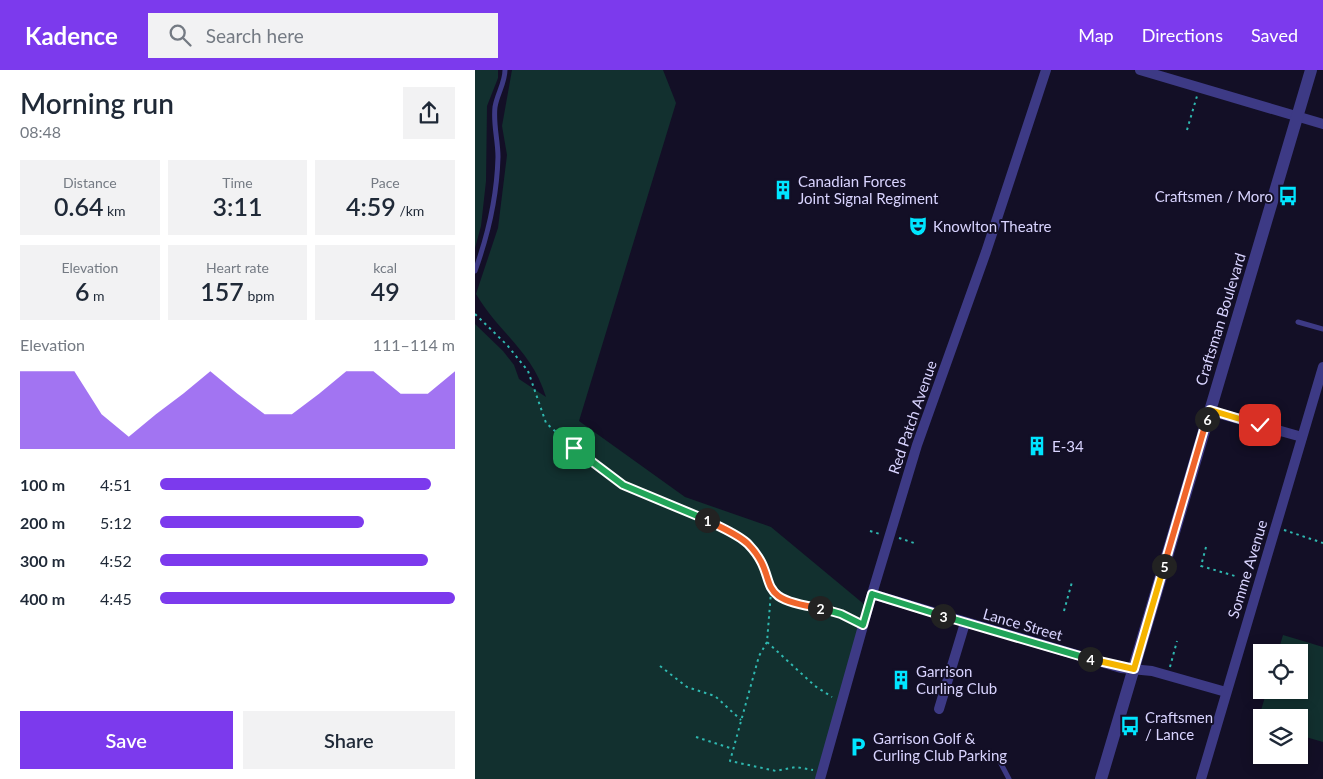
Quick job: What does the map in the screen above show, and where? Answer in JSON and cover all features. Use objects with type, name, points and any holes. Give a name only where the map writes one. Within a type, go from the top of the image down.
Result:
[{"type":"street","name":"Red Patch Avenue","points":[[821,776],[863,625],[917,445],[986,252],[1046,70]]},
{"type":"street","points":[[1140,70],[1323,124]]},
{"type":"street","name":"Craftsman Boulevard","points":[[1101,779],[1311,70]]},
{"type":"street","name":"Somme Avenue","points":[[1201,779],[1225,692],[1323,367]]},
{"type":"street","points":[[1210,410],[1302,437]]},
{"type":"street","name":"Lance Street","points":[[872,594],[1121,668],[1152,671],[1225,692]]},
{"type":"street","points":[[939,709],[965,623]]},
{"type":"lane","points":[[475,270],[489,227],[498,156],[494,123],[495,106],[505,78],[505,70]]},
{"type":"lane","points":[[1298,322],[1323,329]]},
{"type":"lane","points":[[997,758],[1009,779]]},
{"type":"path","points":[[1187,130],[1197,94]]},
{"type":"path","points":[[475,314],[507,345],[527,371],[546,423],[623,485],[702,517],[747,543],[760,562],[771,592],[767,642],[759,656],[730,761],[776,771],[796,767],[821,776]]},
{"type":"path","points":[[1275,527],[1323,544]]},
{"type":"path","points":[[1206,547],[1201,566],[1235,576]]},
{"type":"path","points":[[1064,611],[1072,582]]},
{"type":"path","points":[[771,592],[787,602],[828,609],[863,625]]},
{"type":"path","points":[[1168,676],[1177,640]]},
{"type":"path","points":[[767,642],[815,686],[841,703]]},
{"type":"path","points":[[660,666],[687,687],[715,696],[741,720]]},
{"type":"path","points":[[696,737],[733,749]]},
{"type":"green space","points":[[475,70],[498,70],[498,78],[487,106],[486,181],[481,226],[475,248]]},
{"type":"green space","points":[[512,70],[663,70],[676,103],[579,421],[685,497],[771,527],[871,610],[818,779],[475,779],[475,324],[503,351],[514,365],[519,379],[546,397],[540,381],[524,354],[485,308],[476,294],[498,228],[507,155],[502,126]]},
{"type":"green space","points":[[1283,635],[1323,647],[1323,742],[1308,738],[1308,709],[1261,709],[1264,699],[1308,699],[1308,644],[1280,644]]},
{"type":"place","name":"Canadian Forces Joint Signal Regiment","points":[[783,190]]},
{"type":"place","name":"Craftsmen / Moro","points":[[1288,196]]},
{"type":"place","name":"Knowlton Theatre","points":[[918,226]]},
{"type":"place","name":"E-34","points":[[1037,446]]},
{"type":"place","name":"Garrison Curling Club","points":[[901,680]]},
{"type":"place","name":"Craftsmen / Lance","points":[[1130,726]]},
{"type":"place","name":"Garrison Golf & Curling Club Parking","points":[[858,747]]},
{"type":"route","points":[[574,448],[623,485],[651,498],[702,517],[747,543],[760,562],[771,592],[787,602],[828,609],[863,625],[872,594],[1121,668],[1134,669],[1210,410],[1260,425]]}]
